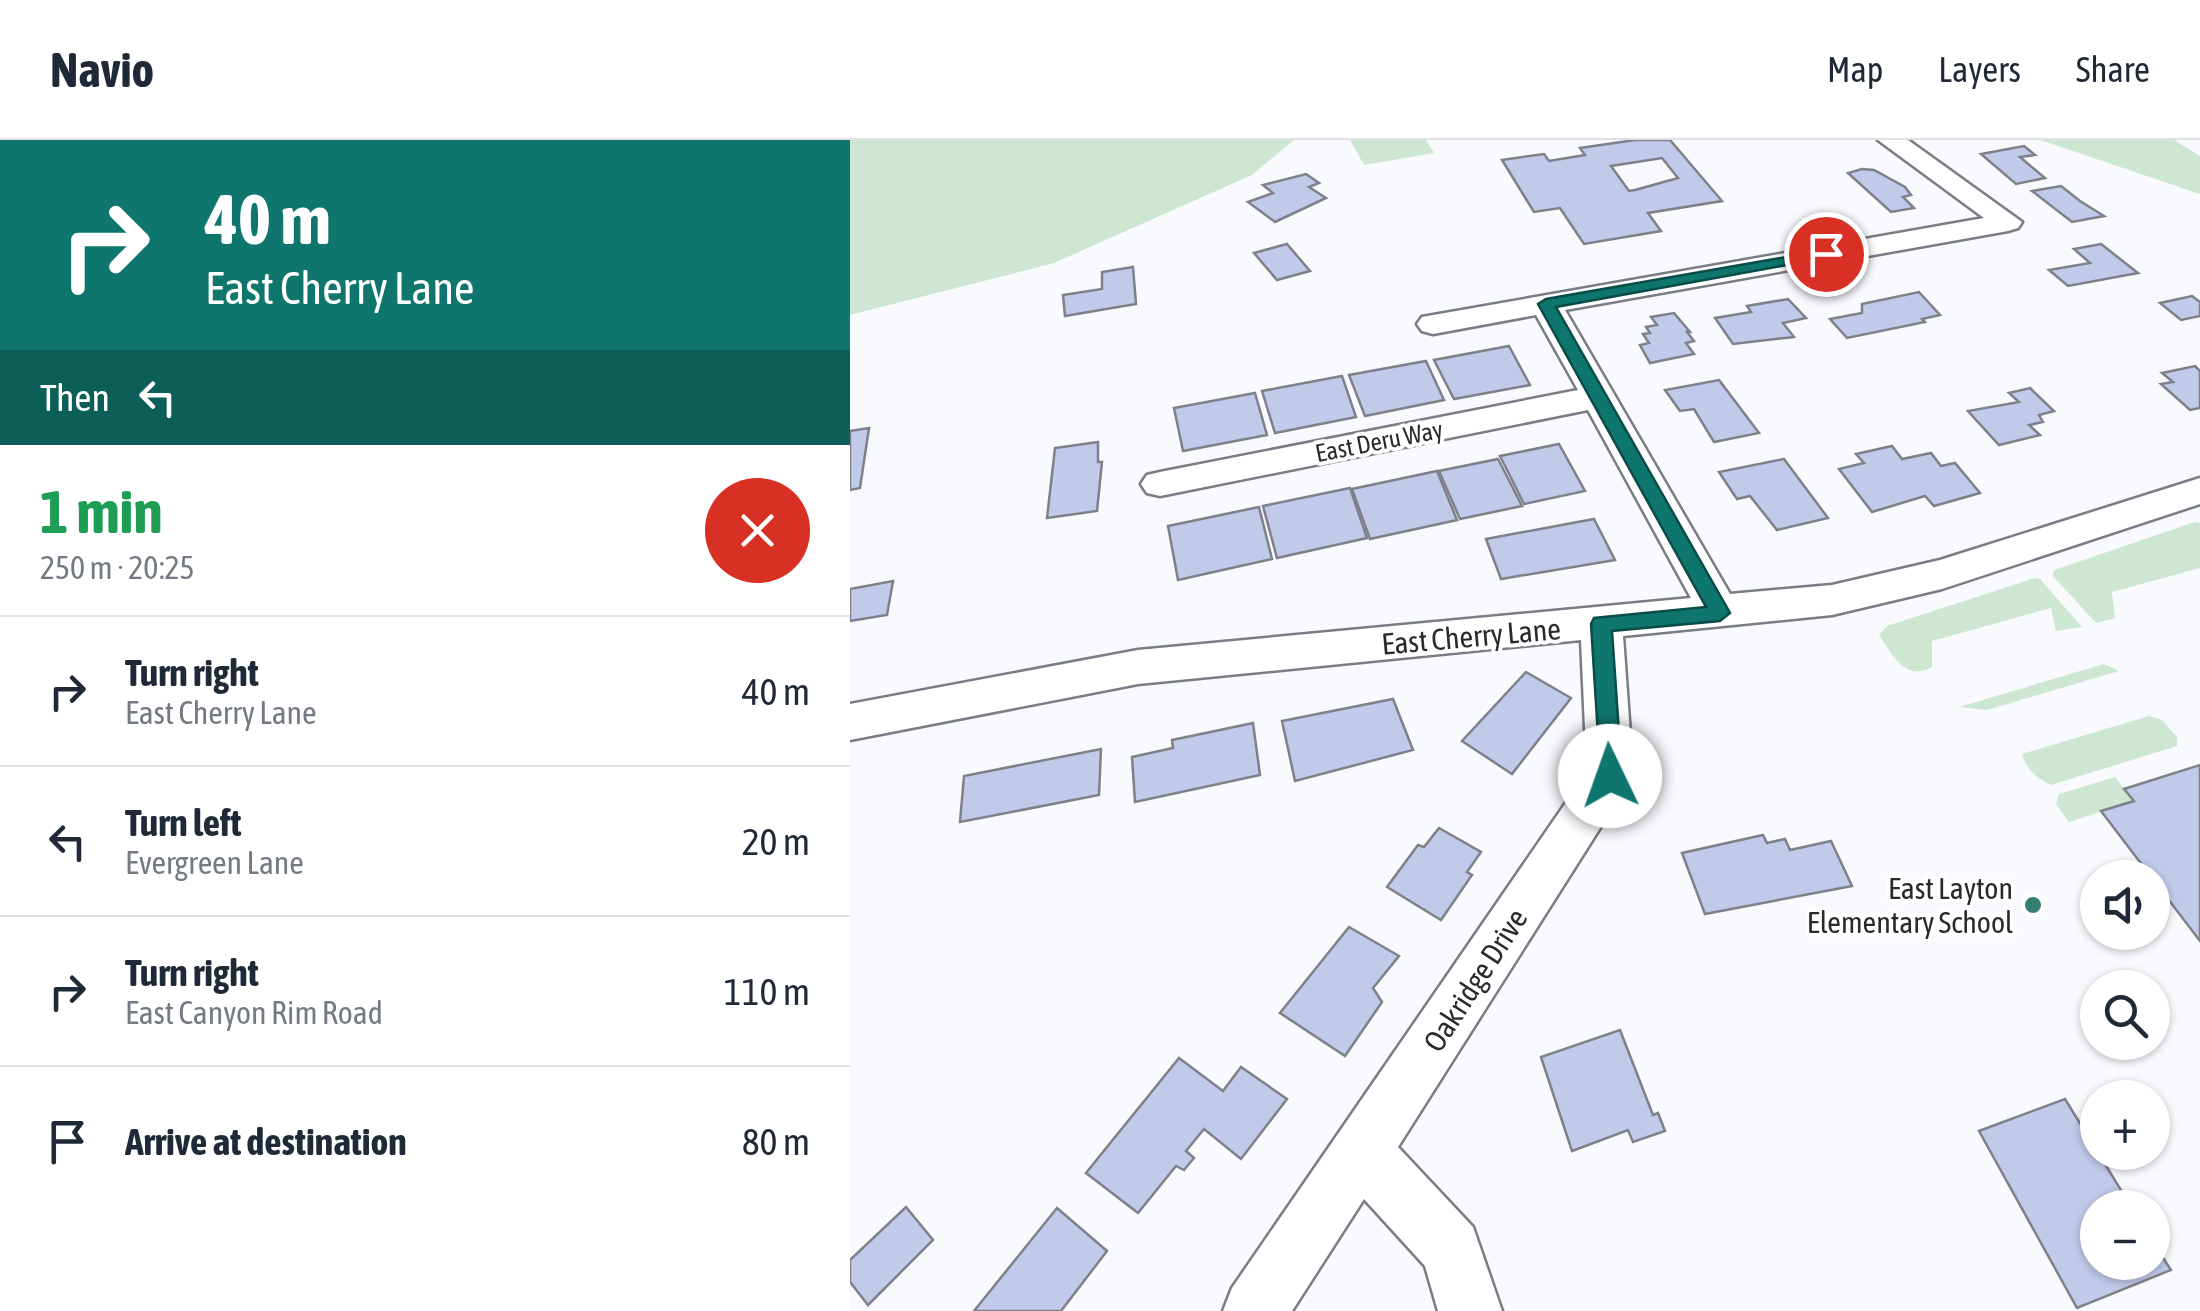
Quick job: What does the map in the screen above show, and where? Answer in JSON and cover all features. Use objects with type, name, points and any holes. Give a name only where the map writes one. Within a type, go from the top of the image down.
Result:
[{"type":"street","points":[[1434,324],[2008,222],[1891,140]]},
{"type":"street","points":[[1546,304],[1720,613]]},
{"type":"street","name":"East Deru Way","points":[[1160,484],[1599,397]]},
{"type":"street","name":"East Cherry Lane","points":[[850,722],[1138,667],[1832,600],[1942,574],[2200,491]]},
{"type":"street","name":"Oakridge Drive","points":[[1256,1311],[1610,776],[1601,624]]},
{"type":"street","points":[[1361,1152],[1451,1249],[1470,1311]]},
{"type":"green space","points":[[850,140],[1294,140],[1252,175],[1054,263],[850,315]]},
{"type":"green space","points":[[1350,140],[1426,140],[1434,153],[1364,165]]},
{"type":"green space","points":[[2040,140],[2174,140],[2200,156],[2200,194]]},
{"type":"green space","points":[[2200,523],[2200,568],[2112,592],[2115,618],[2096,623],[2053,576],[2054,570]]},
{"type":"green space","points":[[2035,578],[2082,627],[2056,631],[2051,608],[1932,641],[1932,667],[1923,671],[1900,664],[1879,635],[1887,626]]},
{"type":"green space","points":[[2104,664],[2119,671],[1987,710],[1959,707]]},
{"type":"green space","points":[[2149,716],[2162,720],[2177,737],[2177,746],[2051,785],[2033,773],[2022,754]]},
{"type":"green space","points":[[2115,777],[2134,801],[2069,822],[2056,804],[2059,794]]},
{"type":"building","points":[[1635,140],[1670,140],[1722,201],[1648,213],[1661,231],[1584,244],[1560,208],[1534,212],[1502,160],[1544,154],[1549,161],[1585,155],[1580,148]],"holes":[[[1662,158],[1678,178],[1629,191],[1611,166]]]},
{"type":"building","points":[[2024,146],[2035,155],[2020,157],[2045,178],[2016,184],[1981,154]]},
{"type":"building","points":[[1874,170],[1905,187],[1911,195],[1903,197],[1914,208],[1891,212],[1848,173]]},
{"type":"building","points":[[1306,174],[1319,183],[1309,187],[1326,198],[1275,222],[1248,202],[1273,193],[1263,185]]},
{"type":"building","points":[[2061,186],[2104,216],[2072,222],[2032,191]]},
{"type":"building","points":[[1287,244],[1310,271],[1277,280],[1254,253]]},
{"type":"building","points":[[2101,244],[2138,273],[2068,286],[2049,270],[2090,263],[2074,249]]},
{"type":"building","points":[[1133,267],[1136,304],[1065,316],[1063,295],[1102,289],[1102,272]]},
{"type":"building","points":[[1919,292],[1940,315],[1922,319],[1925,322],[1847,338],[1830,319],[1862,313],[1862,304]]},
{"type":"building","points":[[2192,296],[2200,302],[2200,316],[2181,320],[2160,303]]},
{"type":"building","points":[[1788,299],[1806,318],[1783,323],[1794,337],[1733,344],[1715,318],[1751,312],[1747,306]]},
{"type":"building","points":[[1674,313],[1690,332],[1694,341],[1686,343],[1694,354],[1650,363],[1640,345],[1649,343],[1643,334],[1650,333],[1646,327],[1657,325],[1651,317]]},
{"type":"building","points":[[1509,346],[1530,385],[1454,399],[1434,360]]},
{"type":"building","points":[[1426,361],[1444,400],[1365,416],[1349,375]]},
{"type":"building","points":[[2195,366],[2200,371],[2200,408],[2190,410],[2161,384],[2173,382],[2162,373]]},
{"type":"building","points":[[1342,376],[1356,417],[1275,433],[1262,391]]},
{"type":"building","points":[[1719,380],[1759,433],[1714,442],[1694,409],[1680,411],[1665,390]]},
{"type":"building","points":[[2030,388],[2054,411],[2039,415],[2043,422],[2029,425],[2040,435],[1999,445],[1968,411],[2019,402],[2009,393]]},
{"type":"building","points":[[1255,393],[1267,435],[1183,451],[1174,408]]},
{"type":"building","points":[[869,428],[860,488],[850,490],[850,431]]},
{"type":"building","points":[[1098,442],[1098,462],[1102,462],[1097,511],[1047,518],[1055,448]]},
{"type":"building","points":[[1559,444],[1585,491],[1524,504],[1500,456]]},
{"type":"building","points":[[1892,446],[1902,459],[1931,453],[1941,466],[1955,463],[1980,493],[1934,506],[1925,496],[1872,512],[1839,469],[1864,463],[1856,454]]},
{"type":"building","points":[[1498,459],[1522,506],[1460,519],[1439,471]]},
{"type":"building","points":[[1784,459],[1828,518],[1777,530],[1750,496],[1737,499],[1719,472]]},
{"type":"building","points":[[1437,471],[1457,520],[1370,539],[1352,489]]},
{"type":"building","points":[[1350,488],[1367,538],[1277,558],[1263,506]]},
{"type":"building","points":[[1259,507],[1272,559],[1178,580],[1168,526]]},
{"type":"building","points":[[1594,519],[1615,560],[1501,579],[1486,539]]},
{"type":"building","points":[[893,581],[887,615],[850,621],[850,589]]},
{"type":"building","points":[[1526,672],[1571,698],[1512,774],[1462,741]]},
{"type":"building","points":[[1393,699],[1413,750],[1295,781],[1282,721]]},
{"type":"building","points":[[1253,723],[1260,775],[1135,802],[1132,757],[1173,748],[1172,740]]},
{"type":"building","points":[[1101,749],[1099,795],[960,822],[964,776]]},
{"type":"building","points":[[2200,765],[2200,941],[2170,902],[2170,860],[2138,860],[2101,811],[2134,801],[2124,789]]},
{"type":"building","points":[[1439,828],[1481,852],[1467,872],[1472,875],[1441,920],[1387,887],[1418,845],[1424,847]]},
{"type":"building","points":[[1763,835],[1767,843],[1785,839],[1790,850],[1831,841],[1852,886],[1705,914],[1682,853]]},
{"type":"building","points":[[1349,927],[1399,956],[1373,988],[1382,1002],[1345,1056],[1280,1013]]},
{"type":"building","points":[[1620,1030],[1653,1115],[1658,1113],[1665,1131],[1633,1142],[1628,1130],[1572,1151],[1541,1057]]},
{"type":"building","points":[[1179,1058],[1223,1091],[1241,1067],[1287,1099],[1241,1159],[1204,1129],[1186,1151],[1194,1158],[1184,1170],[1176,1166],[1138,1213],[1086,1173]]},
{"type":"building","points":[[2065,1099],[2080,1123],[2080,1170],[2109,1170],[2121,1190],[2080,1190],[2080,1280],[2146,1280],[2077,1308],[1979,1131]]},
{"type":"building","points":[[906,1207],[933,1240],[868,1305],[850,1282],[850,1260]]},
{"type":"building","points":[[1057,1208],[1107,1251],[1061,1311],[974,1311]]},
{"type":"place","name":"East Layton Elementary School","points":[[2033,905]]},
{"type":"route","points":[[1610,776],[1601,624],[1720,613],[1546,304],[1826,254]]}]
